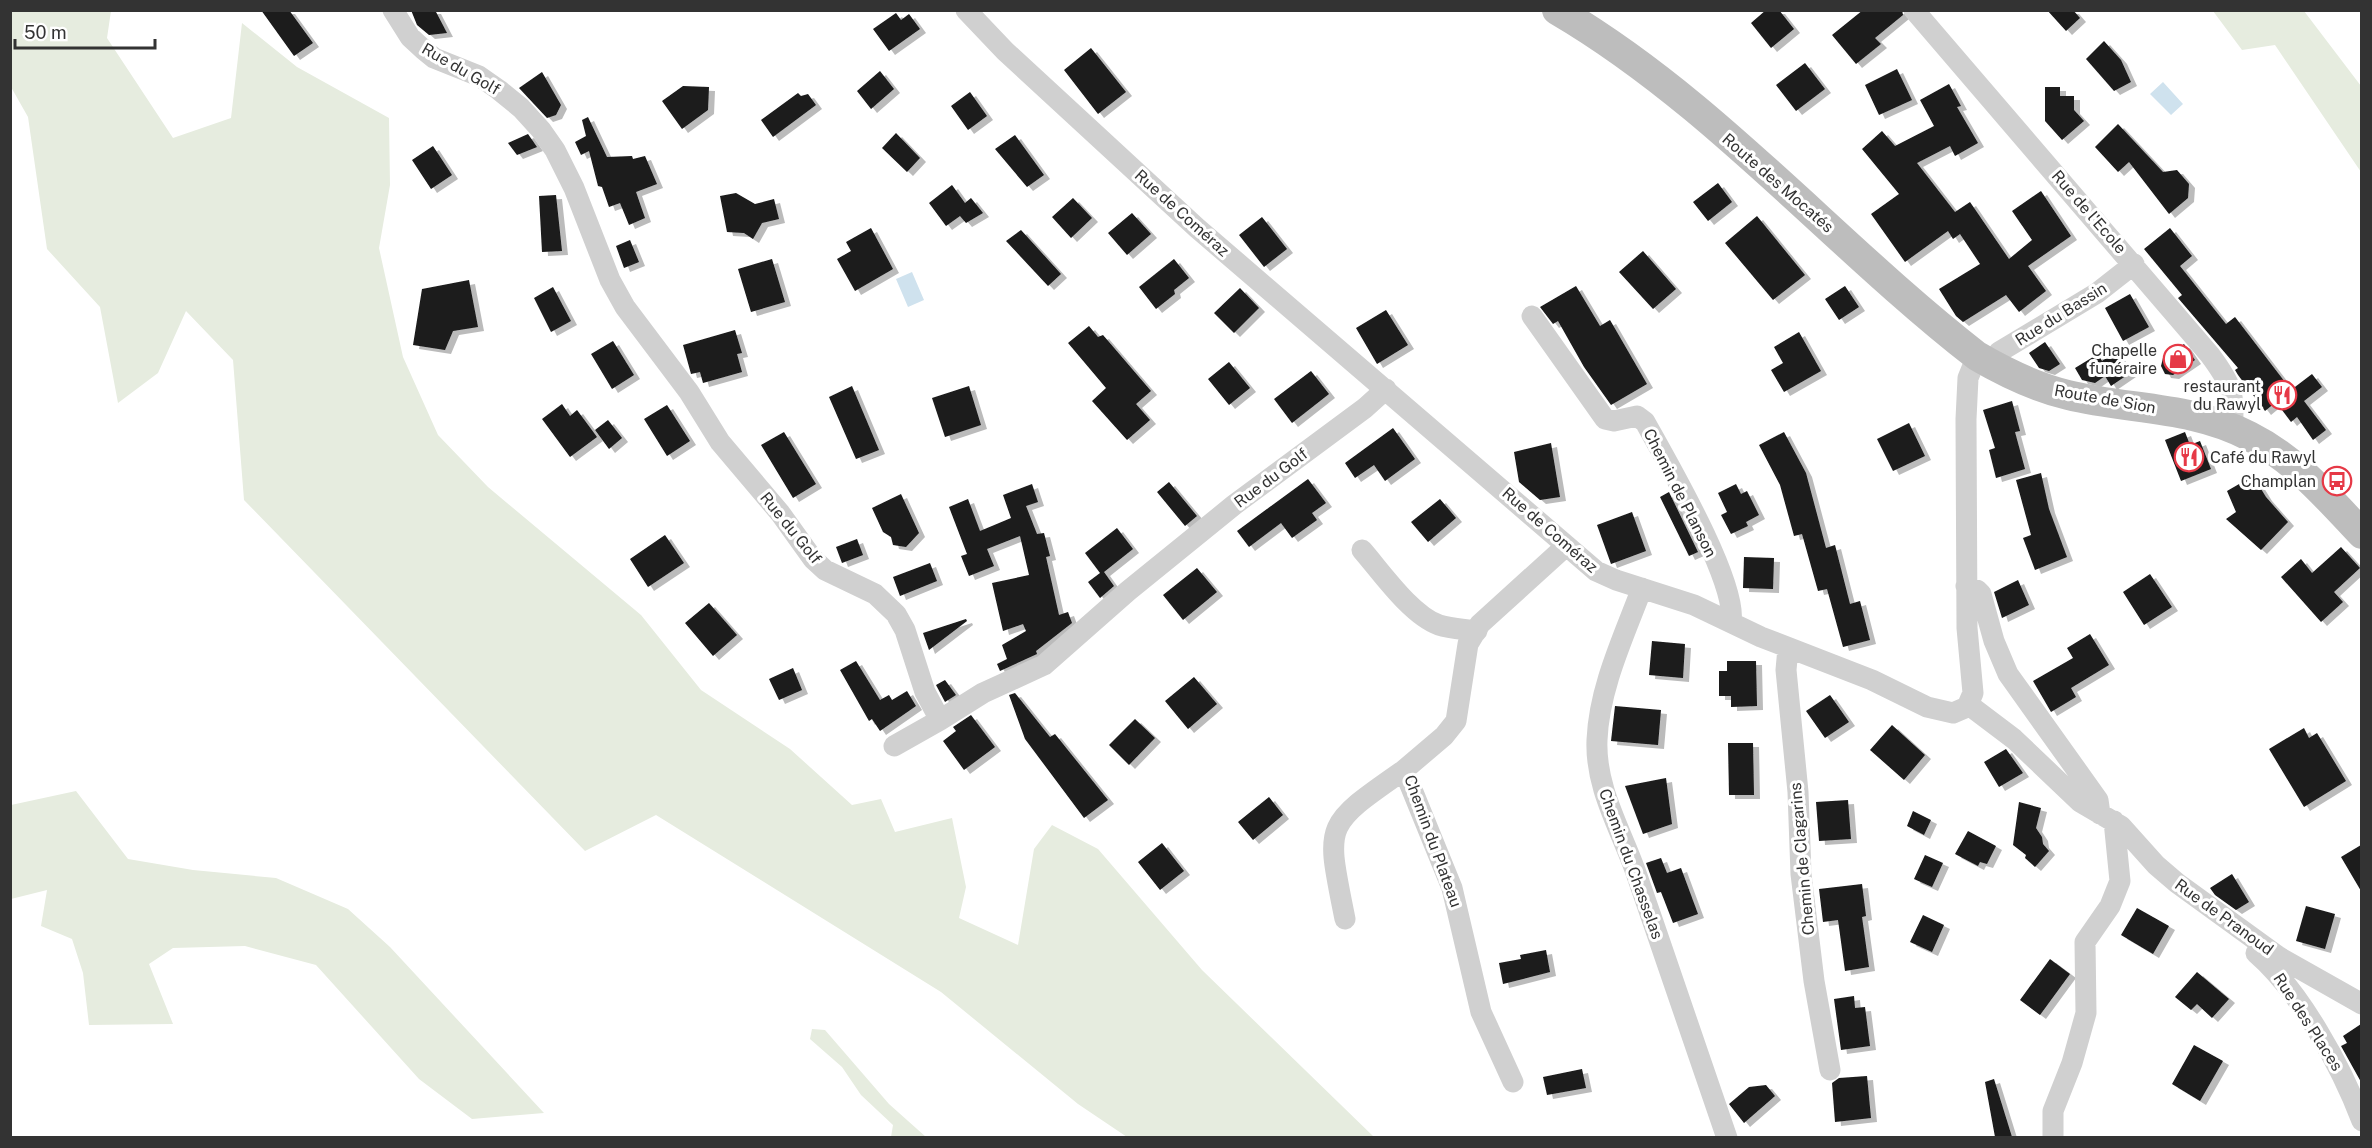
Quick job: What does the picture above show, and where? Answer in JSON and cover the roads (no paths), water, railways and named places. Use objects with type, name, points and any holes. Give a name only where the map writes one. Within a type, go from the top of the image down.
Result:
[{"type":"street","name":"Rue du Golf","points":[[393,10],[410,37],[423,49],[434,57],[479,76],[499,90],[541,130],[555,150],[574,188],[605,270],[625,307],[683,384],[720,442],[780,513],[813,559],[825,570],[875,594],[896,614],[905,630],[925,692],[940,720],[983,693],[1052,659],[1128,591],[1234,505],[1365,408],[1386,389]]},
{"type":"street","name":"Rue de Coméraz","points":[[966,10],[1005,51],[1189,221],[1323,339],[1386,389],[1601,574],[1694,605],[1788,648],[1872,680],[1936,710],[1957,712],[1969,705]]},
{"type":"street","name":"Route des Mocatés","points":[[1557,10],[1594,32],[1675,93],[1984,361]]},
{"type":"street","name":"Rue de l'Ecole","points":[[1914,10],[2134,264],[2225,376],[2235,399],[2232,428]]},
{"type":"street","name":"Rue du Bassin","points":[[1984,361],[2097,293],[2134,264]]},
{"type":"street","name":"Chemin de Planson","points":[[1533,316],[1605,419],[1614,421],[1637,416],[1645,422],[1709,546],[1731,603],[1731,622]]},
{"type":"street","points":[[1969,705],[1973,693],[1967,640],[1967,390],[1969,373],[1984,361]]},
{"type":"street","name":"Route de Sion","points":[[1984,361],[2028,383],[2070,396],[2180,412],[2232,428],[2269,447],[2292,463],[2314,482],[2361,534]]},
{"type":"street","name":"Chemin du Plateau","points":[[1513,1082],[1481,1012],[1452,888],[1404,770],[1444,736],[1456,721],[1468,644],[1477,631],[1566,546]]},
{"type":"street","points":[[1362,550],[1406,600],[1427,618],[1438,624],[1477,631]]},
{"type":"street","name":"Rue de Pranoud","points":[[1966,586],[1979,591],[1983,599],[1994,641],[2007,674],[2098,800],[2107,817]]},
{"type":"street","name":"Chemin du Chasselas","points":[[1642,588],[1602,701],[1597,740],[1599,770],[1604,792],[1628,851],[1727,1137]]},
{"type":"street","name":"Chemin de Clagarins","points":[[1788,648],[1786,670],[1798,792],[1801,874],[1814,981],[1830,1070]]},
{"type":"street","name":"Rue de Pranoud","points":[[1969,705],[2014,739],[2080,802],[2107,817],[2165,873],[2244,932],[2306,974],[2361,1004]]},
{"type":"street","points":[[894,746],[940,720]]},
{"type":"street","points":[[1345,919],[1333,857],[1335,831],[1345,814],[1356,804],[1404,770]]},
{"type":"street","points":[[2053,1137],[2053,1111],[2072,1063],[2086,1013],[2085,942],[2110,906],[2120,881],[2107,817]]},
{"type":"street","name":"Rue des Places","points":[[2244,932],[2243,940],[2276,972],[2327,1046],[2349,1087],[2361,1121]]},
{"type":"water","points":[[2163,82],[2183,104],[2171,115],[2150,94]]},
{"type":"water","points":[[912,272],[924,300],[908,307],[896,279]]},
{"type":"place","name":"Chapelle funéraire","points":[[2178,359]]},
{"type":"place","name":"restaurant du Rawyl","points":[[2282,395]]},
{"type":"place","name":"Café du Rawyl","points":[[2189,457]]},
{"type":"place","name":"Champlan","points":[[2337,481]]}]
